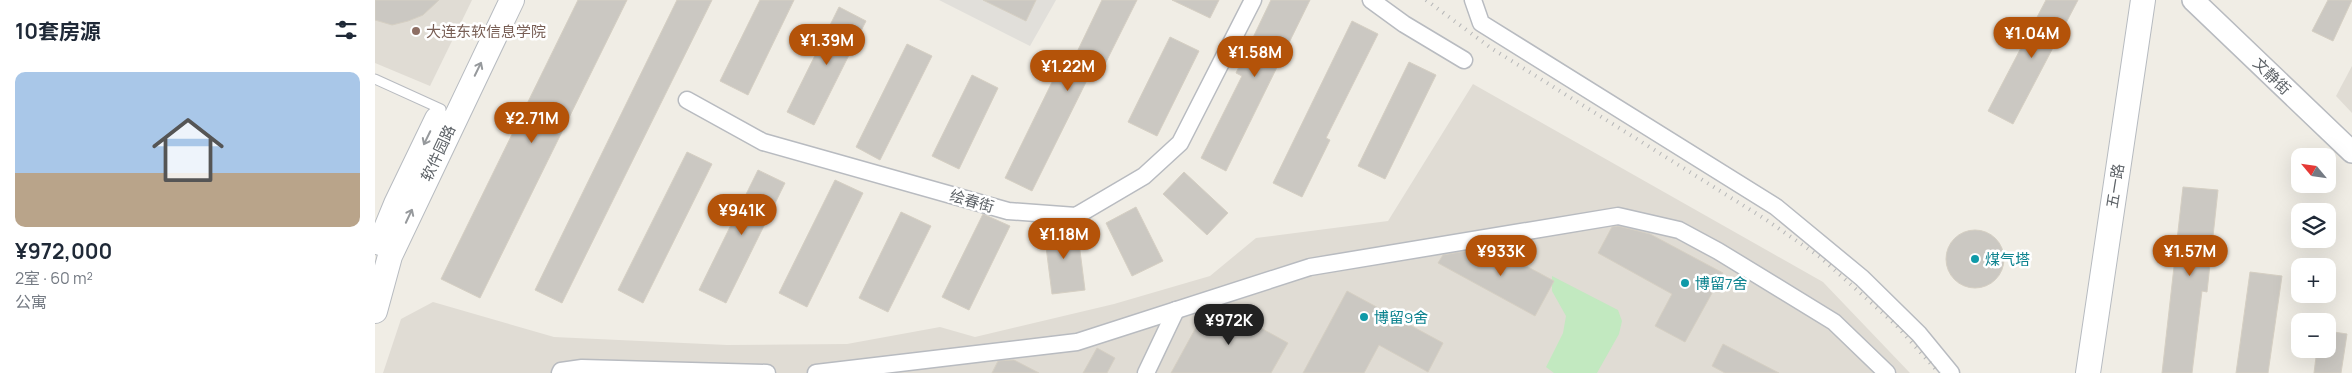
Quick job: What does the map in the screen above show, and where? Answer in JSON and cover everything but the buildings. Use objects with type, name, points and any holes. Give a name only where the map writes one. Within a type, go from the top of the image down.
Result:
[{"type":"main road","name":"软件园路","points":[[375,257],[396,204],[494,0]]},
{"type":"main road","name":"软件园路","points":[[375,311],[390,256],[512,0]]},
{"type":"main road","name":"五一路","points":[[2088,373],[2143,0]]},
{"type":"street","name":"绘春街","points":[[687,100],[763,142],[1008,212],[1076,216],[1143,176],[1180,142],[1253,0]]},
{"type":"street","points":[[1371,0],[1404,24],[1464,60]]},
{"type":"street","points":[[1473,0],[1481,24],[1777,207],[1862,278],[1919,334],[1951,373]]},
{"type":"street","name":"文静街","points":[[2193,0],[2352,152]]},
{"type":"street","points":[[816,373],[1077,342],[1311,267],[1618,216],[1679,230],[1718,251],[1834,322],[1887,373]]},
{"type":"street","points":[[1146,373],[1176,310]]},
{"type":"street","points":[[560,373],[561,371],[582,368],[767,373]]},
{"type":"lane","points":[[375,79],[441,109]]},
{"type":"shaded area","name":"大连东软信息学院","points":[[375,0],[472,0],[430,86],[375,63]]},
{"type":"shaded area","points":[[939,0],[1056,0],[1030,46]]},
{"type":"shaded area","points":[[2352,66],[2352,113],[2336,96]]},
{"type":"shaded area","points":[[1473,84],[1823,282],[1910,373],[383,373],[401,319],[433,302],[554,337],[727,345],[847,344],[940,327],[975,337],[1114,304],[1210,276],[1256,238],[1388,221]]},
{"type":"green space","points":[[1552,276],[1618,310],[1622,321],[1619,334],[1597,373],[1554,373],[1546,367],[1563,333],[1566,316],[1552,291]]},
{"type":"railway","points":[[1426,0],[1491,48],[1765,219],[1820,257],[1896,325],[1939,373]]},
{"type":"place","name":"大连东软信息学院","points":[[416,31]]},
{"type":"place","name":"煤气塔","points":[[1975,259]]},
{"type":"place","name":"博留7舍","points":[[1685,283]]},
{"type":"place","name":"博留9舍","points":[[1364,317]]}]
